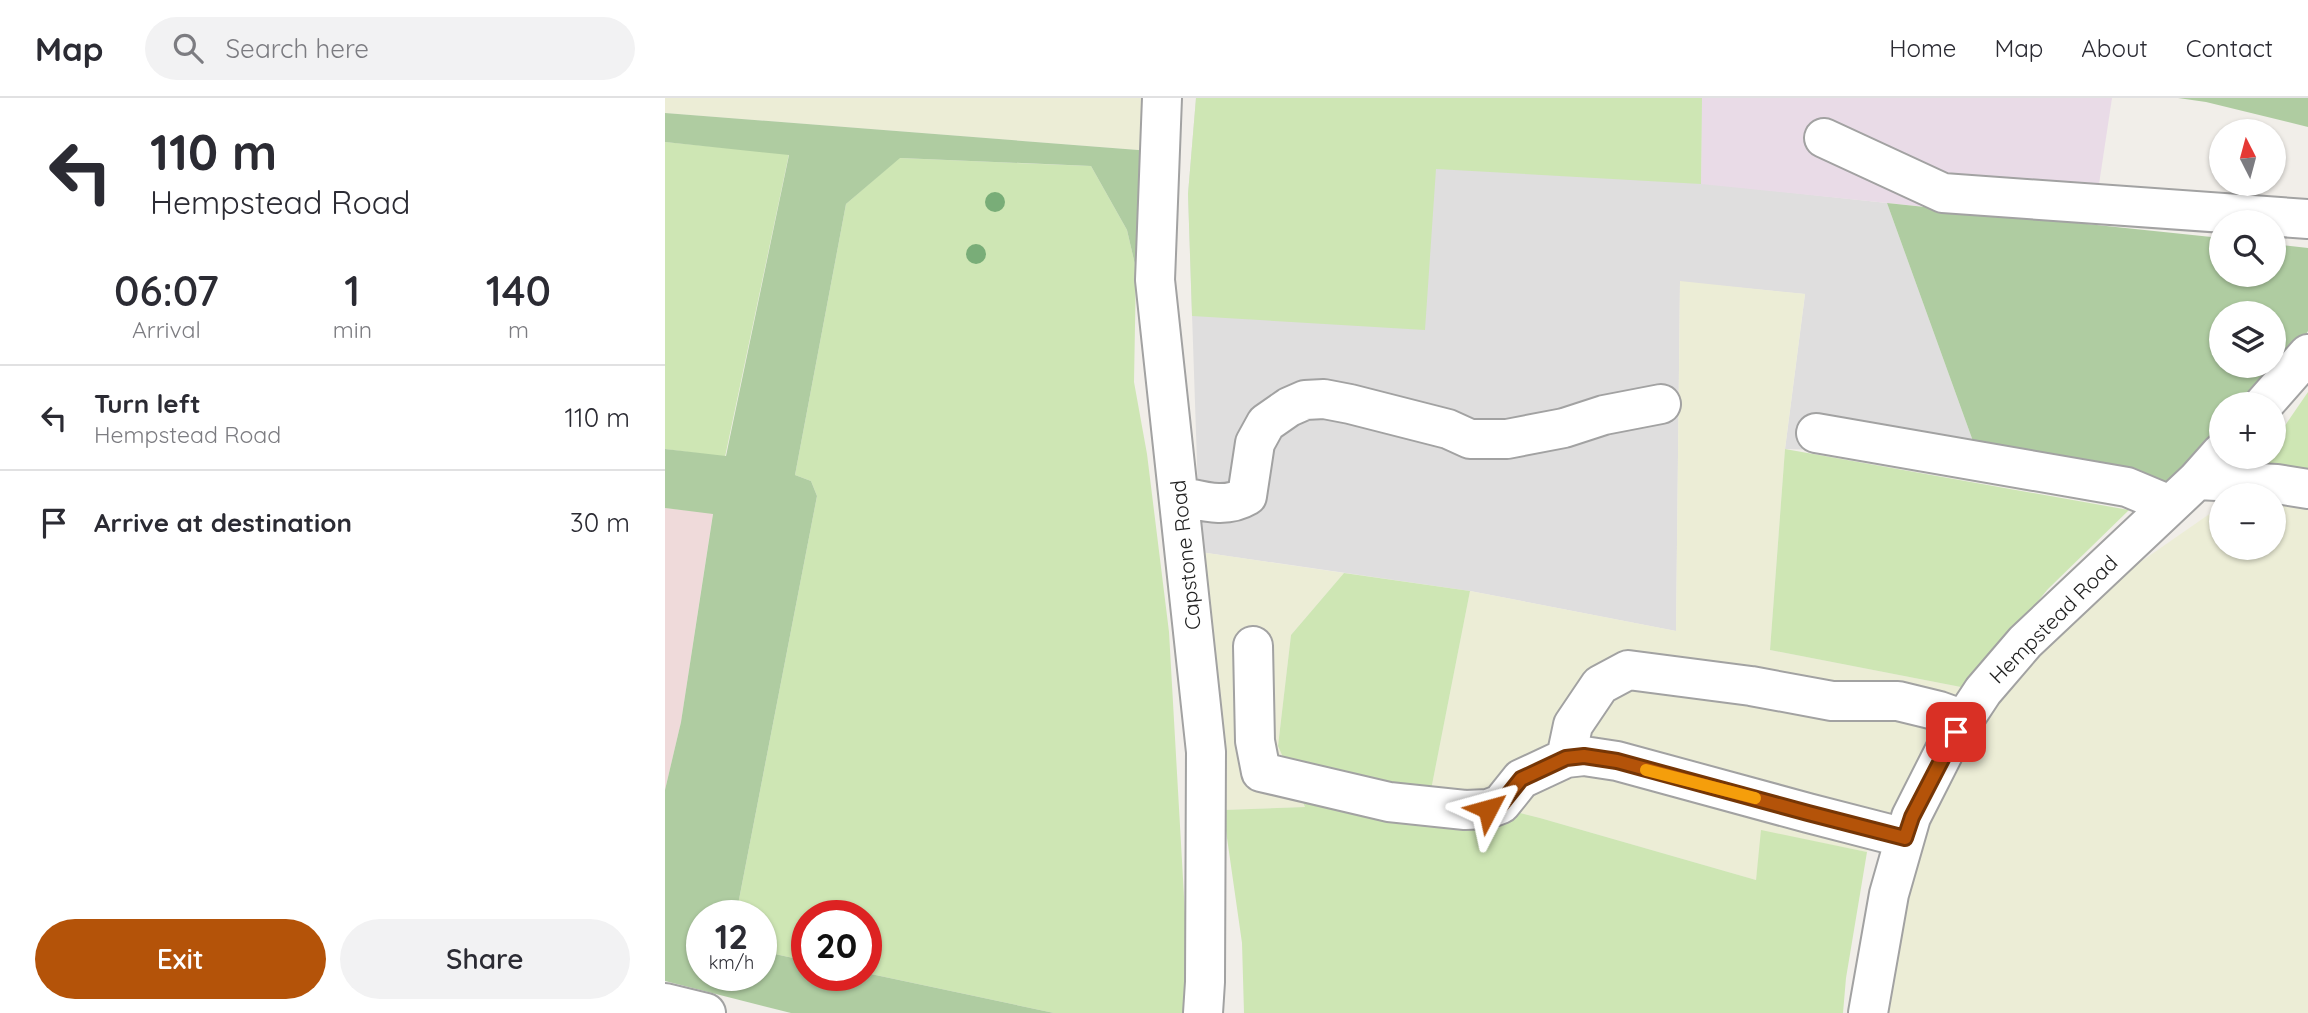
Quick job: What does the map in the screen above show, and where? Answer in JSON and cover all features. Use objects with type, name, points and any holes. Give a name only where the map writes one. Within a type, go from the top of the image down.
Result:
[{"type":"street","name":"Capstone Road","points":[[1162,98],[1155,279],[1206,752],[1203,1013]]},
{"type":"street","points":[[1824,138],[1943,193],[2308,219]]},
{"type":"street","points":[[2103,181],[2245,195],[2308,210]]},
{"type":"street","points":[[2275,392],[2308,354]]},
{"type":"street","points":[[1179,496],[1217,504],[1236,503],[1247,496],[1255,443],[1266,423],[1305,400],[1324,399],[1350,404],[1448,429],[1471,439],[1507,439],[1661,404]]},
{"type":"street","points":[[1815,433],[2127,487],[2196,479],[2277,484],[2308,489]]},
{"type":"street","name":"Hempstead Road","points":[[1868,1013],[1889,894],[1905,838],[1912,817],[1948,744],[1983,691],[2025,642],[2196,479]]},
{"type":"street","points":[[1253,646],[1255,741],[1261,772],[1389,802],[1465,810],[1488,809],[1501,804],[1521,779],[1566,758],[1584,756],[1617,761],[1905,838]]},
{"type":"street","points":[[1566,758],[1573,725],[1600,685],[1628,670],[1751,686],[1832,701],[1898,701],[1939,710],[1964,720]]},
{"type":"street","points":[[665,1003],[706,1013]]},
{"type":"shaded area","points":[[1196,98],[1702,98],[1701,183],[1887,203],[1978,455],[1785,449],[1805,294],[1680,282],[1676,631],[1470,591],[1200,552],[1188,194]]},
{"type":"shaded area","points":[[1702,98],[2112,98],[2093,224],[1701,184]]},
{"type":"shaded area","points":[[665,508],[713,513],[681,722],[665,790]]},
{"type":"green space","points":[[665,98],[1154,98],[1151,151],[665,113]]},
{"type":"green space","points":[[1196,98],[1702,98],[1701,184],[1436,169],[1425,330],[1192,316],[1188,194]]},
{"type":"green space","points":[[2178,98],[2308,98],[2308,127],[2286,122],[2286,119],[2275,119]]},
{"type":"green space","points":[[665,113],[1151,151],[1146,272],[1136,269],[1127,230],[1091,166],[900,158],[846,204],[795,475],[811,481],[817,496],[739,900],[686,900],[686,986],[665,981],[665,790],[681,722],[713,514],[665,508],[665,449],[726,456],[789,155],[665,142]]},
{"type":"green space","points":[[665,142],[789,154],[725,457],[665,449]]},
{"type":"green space","points":[[899,158],[1091,166],[1127,230],[1136,269],[1134,382],[1147,454],[1169,632],[1188,1013],[1054,1013],[882,976],[882,900],[791,900],[791,958],[777,954],[777,900],[739,900],[817,496],[811,481],[795,475],[846,204]]},
{"type":"green space","points":[[1887,203],[2209,237],[2209,287],[2286,287],[2286,245],[2308,248],[2308,331],[2286,357],[2286,301],[2209,301],[2209,378],[2266,378],[2253,392],[2209,392],[2209,440],[2164,488],[1978,455]]},
{"type":"green space","points":[[1680,281],[1805,294],[1785,449],[1770,650],[1966,688],[1867,852],[1762,831],[1756,880],[1540,818],[1431,790],[1470,591],[1676,631]]},
{"type":"green space","points":[[2308,392],[2308,510],[2286,505],[2286,483],[2246,483],[2256,469],[2286,469],[2286,424]]},
{"type":"green space","points":[[1785,449],[2129,510],[2048,589],[1966,688],[1770,650]]},
{"type":"green space","points":[[2286,505],[2308,510],[2308,1013],[1887,1013],[1900,929],[1921,841],[1956,767],[2002,695],[2066,623],[2136,565],[2209,514],[2209,560],[2286,560]]},
{"type":"green space","points":[[1200,552],[1344,573],[1291,635],[1278,746],[1305,807],[1223,810]]},
{"type":"green space","points":[[1344,573],[1470,591],[1431,790],[1540,818],[1756,880],[1761,830],[1867,852],[1846,978],[1843,1013],[1244,1013],[1242,943],[1223,810],[1305,807],[1278,746],[1291,635]]},
{"type":"green space","points":[[777,954],[791,958],[791,991],[882,991],[882,976],[1054,1013],[791,1013],[704,991],[777,991]]},
{"type":"slow traffic","points":[[1646,770],[1755,798]]},
{"type":"route","points":[[1488,809],[1501,804],[1521,779],[1566,758],[1584,756],[1617,761],[1905,838],[1912,817],[1956,732]]}]
